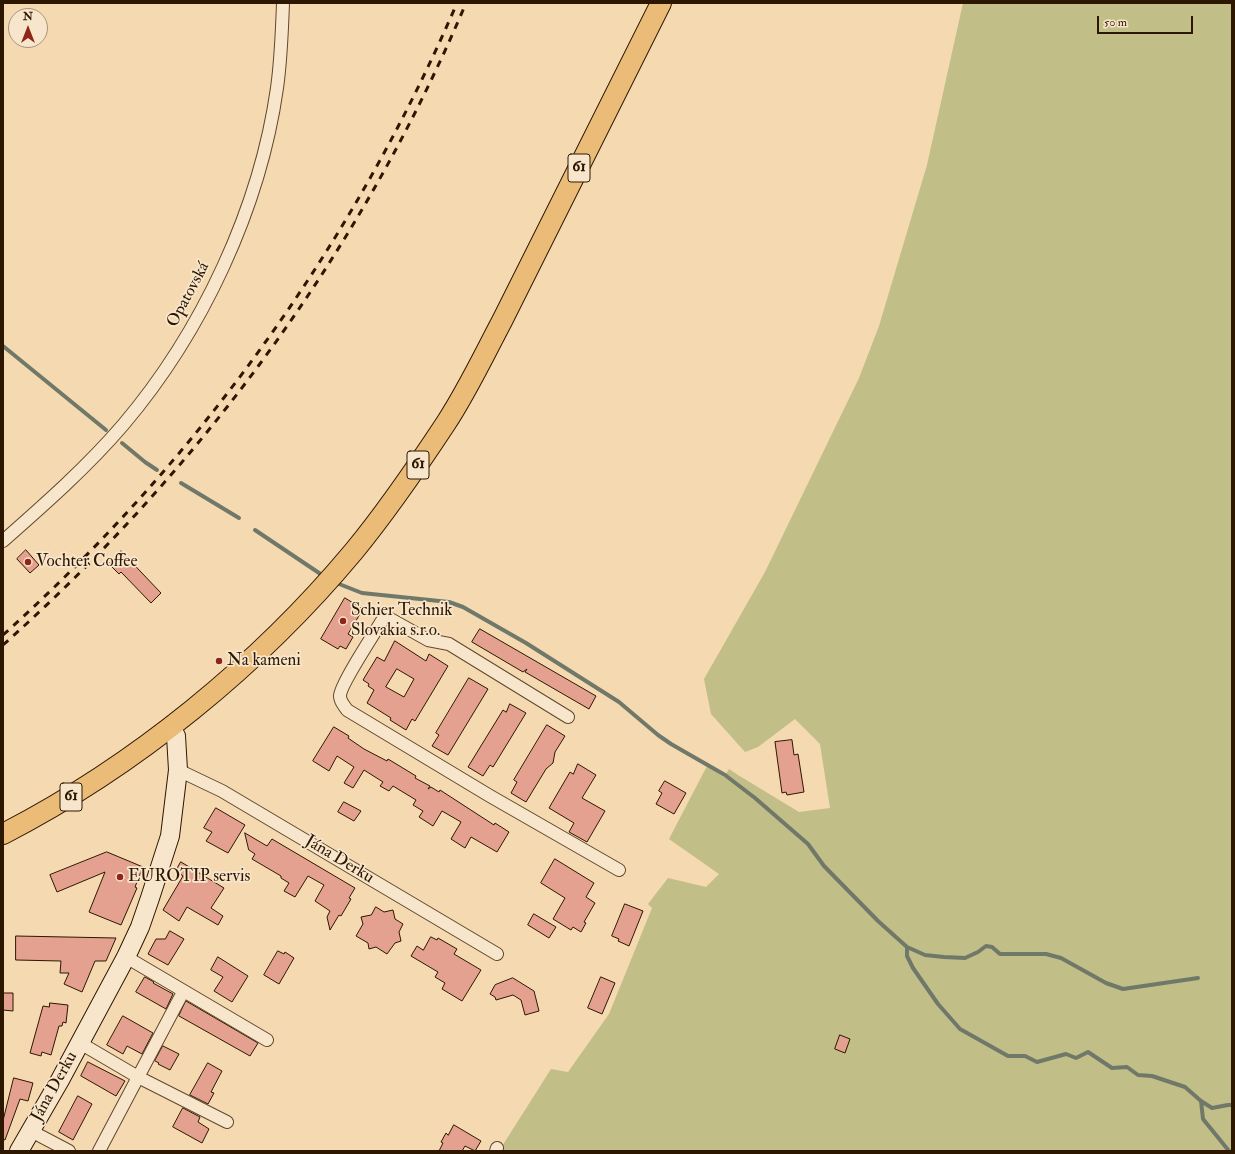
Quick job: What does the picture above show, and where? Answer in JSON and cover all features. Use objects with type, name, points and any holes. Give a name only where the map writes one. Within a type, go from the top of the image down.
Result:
[{"type":"main road","name":"61","points":[[3,834],[74,795],[170,728],[190,712],[257,653],[330,578],[359,545],[412,474],[450,415],[502,321],[661,3]]},
{"type":"street","name":"Opatovská","points":[[3,540],[72,479],[123,426],[171,361],[206,302],[225,263],[249,202],[268,134],[277,88],[283,3]]},
{"type":"street","points":[[568,717],[449,644],[428,640],[385,616],[341,689],[340,696],[341,702],[347,710],[414,744],[493,791],[619,870]]},
{"type":"street","name":"Jána Derku","points":[[19,1151],[80,1043],[126,957],[140,927],[170,836],[178,770],[176,736],[170,728]]},
{"type":"street","name":"Jána Derku","points":[[178,770],[222,791],[497,954]]},
{"type":"street","points":[[126,957],[183,992],[267,1040]]},
{"type":"street","points":[[99,1151],[183,992]]},
{"type":"street","name":"Jána Derku","points":[[80,1043],[138,1077],[227,1122]]},
{"type":"street","name":"Jána Derku","points":[[30,1131],[69,1151]]},
{"type":"shaded area","points":[[963,3],[1232,3],[1232,1151],[499,1151],[551,1069],[568,1072],[609,1014],[652,908],[648,904],[668,878],[706,887],[719,874],[669,839],[707,766],[724,777],[729,769],[799,812],[830,808],[820,744],[795,719],[758,747],[745,752],[711,714],[704,679],[765,572],[859,378],[879,326],[927,165]]},
{"type":"building","name":"Vochter Coffee","points":[[26,550],[39,565],[30,573],[17,559]]},
{"type":"building","points":[[121,551],[161,593],[151,603],[121,572],[119,574],[109,564]]},
{"type":"building","name":"Schier Technik Slovakia s.r.o.","points":[[345,598],[363,609],[348,634],[353,637],[346,649],[340,646],[338,649],[321,639]]},
{"type":"building","points":[[480,629],[596,696],[589,709],[525,672],[527,669],[523,672],[472,642]]},
{"type":"building","points":[[395,641],[426,661],[429,654],[448,666],[415,721],[412,719],[406,730],[390,720],[391,718],[367,703],[374,690],[363,680],[377,657],[384,661]],"holes":[[[397,669],[414,679],[404,697],[386,687]]]},
{"type":"building","points":[[469,678],[488,689],[448,755],[432,746],[439,735],[436,733]]},
{"type":"building","points":[[510,704],[526,713],[493,767],[490,765],[483,776],[468,767],[503,710],[506,712]]},
{"type":"building","points":[[547,725],[565,736],[555,752],[553,763],[546,769],[526,802],[511,793],[517,782],[514,780]]},
{"type":"building","points":[[334,727],[349,736],[348,738],[364,749],[387,761],[388,759],[416,776],[415,778],[430,786],[428,789],[431,787],[439,792],[440,790],[494,825],[495,823],[509,832],[497,852],[471,837],[465,848],[451,839],[461,822],[442,811],[433,826],[419,817],[423,811],[413,805],[416,800],[393,786],[389,791],[380,786],[383,782],[364,770],[353,788],[344,783],[354,767],[337,756],[329,771],[313,761]]},
{"type":"building","points":[[792,740],[794,755],[798,754],[804,792],[787,795],[786,792],[782,793],[775,742]]},
{"type":"building","points":[[578,764],[596,775],[582,798],[605,811],[587,842],[569,832],[574,823],[549,808],[570,772],[573,774]]},
{"type":"building","points":[[665,781],[686,793],[674,814],[656,804],[662,793],[659,791]]},
{"type":"building","points":[[344,802],[361,811],[354,821],[338,812]]},
{"type":"building","points":[[216,808],[245,825],[228,853],[206,841],[212,832],[204,828]]},
{"type":"building","points":[[245,833],[267,846],[272,839],[355,888],[349,898],[351,899],[341,916],[339,915],[330,930],[327,917],[330,911],[315,901],[324,885],[308,876],[295,897],[284,891],[289,883],[281,878],[281,876],[252,859],[255,854],[249,850]]},
{"type":"building","points":[[107,852],[143,867],[135,887],[137,888],[121,925],[89,912],[105,872],[57,892],[50,875]]},
{"type":"building","points":[[555,859],[594,883],[586,897],[595,903],[584,922],[586,923],[581,932],[573,927],[571,930],[553,919],[565,898],[541,883]]},
{"type":"building","points":[[181,862],[224,888],[211,908],[223,916],[218,925],[187,907],[179,921],[163,910],[183,876],[176,871]]},
{"type":"building","points":[[625,904],[643,911],[629,946],[618,941],[619,939],[612,936]]},
{"type":"building","points":[[376,907],[384,912],[393,910],[395,919],[403,924],[399,932],[401,941],[395,943],[387,954],[376,947],[369,949],[368,943],[356,936],[363,924],[361,917],[371,915]]},
{"type":"building","points":[[534,914],[556,927],[549,938],[528,925]]},
{"type":"building","points":[[170,931],[184,939],[168,965],[148,954],[156,939],[165,939]]},
{"type":"building","points":[[16,936],[116,938],[106,961],[95,961],[82,992],[64,984],[69,973],[60,973],[61,961],[16,960]]},
{"type":"building","points":[[431,937],[437,940],[438,938],[457,949],[454,954],[481,970],[462,1001],[442,989],[445,983],[435,977],[438,972],[411,956],[417,946],[423,950]]},
{"type":"building","points":[[278,951],[284,954],[285,952],[294,958],[279,984],[264,975]]},
{"type":"building","points":[[218,957],[248,976],[232,1002],[214,991],[223,977],[211,970]]},
{"type":"building","points":[[145,977],[173,994],[166,1009],[136,992]]},
{"type":"building","points":[[601,977],[615,983],[602,1014],[588,1008]]},
{"type":"building","points":[[513,978],[534,991],[539,1011],[525,1015],[521,1000],[513,995],[496,1000],[495,997],[490,994],[495,985]]},
{"type":"building","points":[[3,993],[13,993],[13,1011],[3,1010]]},
{"type":"building","points":[[186,1001],[258,1043],[250,1056],[179,1016]]},
{"type":"building","points":[[50,1003],[68,1005],[66,1023],[63,1022],[62,1026],[59,1026],[51,1055],[42,1052],[41,1056],[30,1053],[43,1006],[49,1007]]},
{"type":"building","points":[[123,1016],[153,1033],[142,1054],[127,1046],[123,1054],[107,1045]]},
{"type":"building","points":[[840,1035],[850,1039],[845,1053],[835,1049]]},
{"type":"building","points":[[163,1046],[179,1054],[170,1070],[155,1061]]},
{"type":"building","points":[[88,1062],[125,1081],[116,1096],[81,1076]]},
{"type":"building","points":[[208,1063],[222,1071],[211,1092],[214,1093],[208,1104],[190,1095]]},
{"type":"building","points":[[14,1078],[33,1083],[28,1101],[20,1099],[5,1140],[3,1139],[3,1121]]},
{"type":"building","points":[[78,1096],[92,1104],[73,1140],[59,1132]]},
{"type":"building","points":[[183,1108],[200,1117],[198,1122],[209,1129],[202,1143],[173,1127]]},
{"type":"building","points":[[454,1125],[481,1141],[475,1151],[465,1146],[462,1151],[439,1151],[443,1143],[441,1142],[446,1133],[448,1135]]},
{"type":"waterway","points":[[3,346],[106,430]]},
{"type":"waterway","points":[[122,443],[157,470]]},
{"type":"waterway","points":[[181,483],[239,518]]},
{"type":"waterway","points":[[255,530],[325,577]]},
{"type":"waterway","points":[[334,582],[362,593],[449,602],[463,607],[526,643],[619,702],[658,735],[725,775],[755,798],[808,844],[824,866],[878,921],[907,947],[925,955],[944,957],[965,958],[978,952],[986,946],[992,947],[1000,954],[1046,954],[1061,958],[1106,983],[1123,989],[1198,978]]},
{"type":"waterway","points":[[907,947],[907,956],[913,968],[938,1004],[960,1029],[1008,1056],[1025,1056],[1037,1062],[1066,1054],[1076,1058],[1088,1052],[1112,1068],[1127,1067],[1138,1075],[1152,1076],[1185,1087],[1201,1101],[1212,1108],[1232,1105]]},
{"type":"waterway","points":[[1201,1101],[1203,1119],[1229,1151]]},
{"type":"railway","points":[[3,635],[75,567],[142,496],[205,421],[264,343],[319,262],[370,179],[416,92],[457,3]]},
{"type":"railway","points":[[3,645],[76,577],[145,505],[210,429],[270,350],[326,268],[378,182],[424,94],[466,3]]},
{"type":"place","name":"Vochter Coffee","points":[[28,562]]},
{"type":"place","name":"Schier Technik Slovakia s.r.o.","points":[[343,621]]},
{"type":"place","name":"Na kameni","points":[[219,661]]},
{"type":"place","name":"EUROTIP servis","points":[[120,877]]}]
